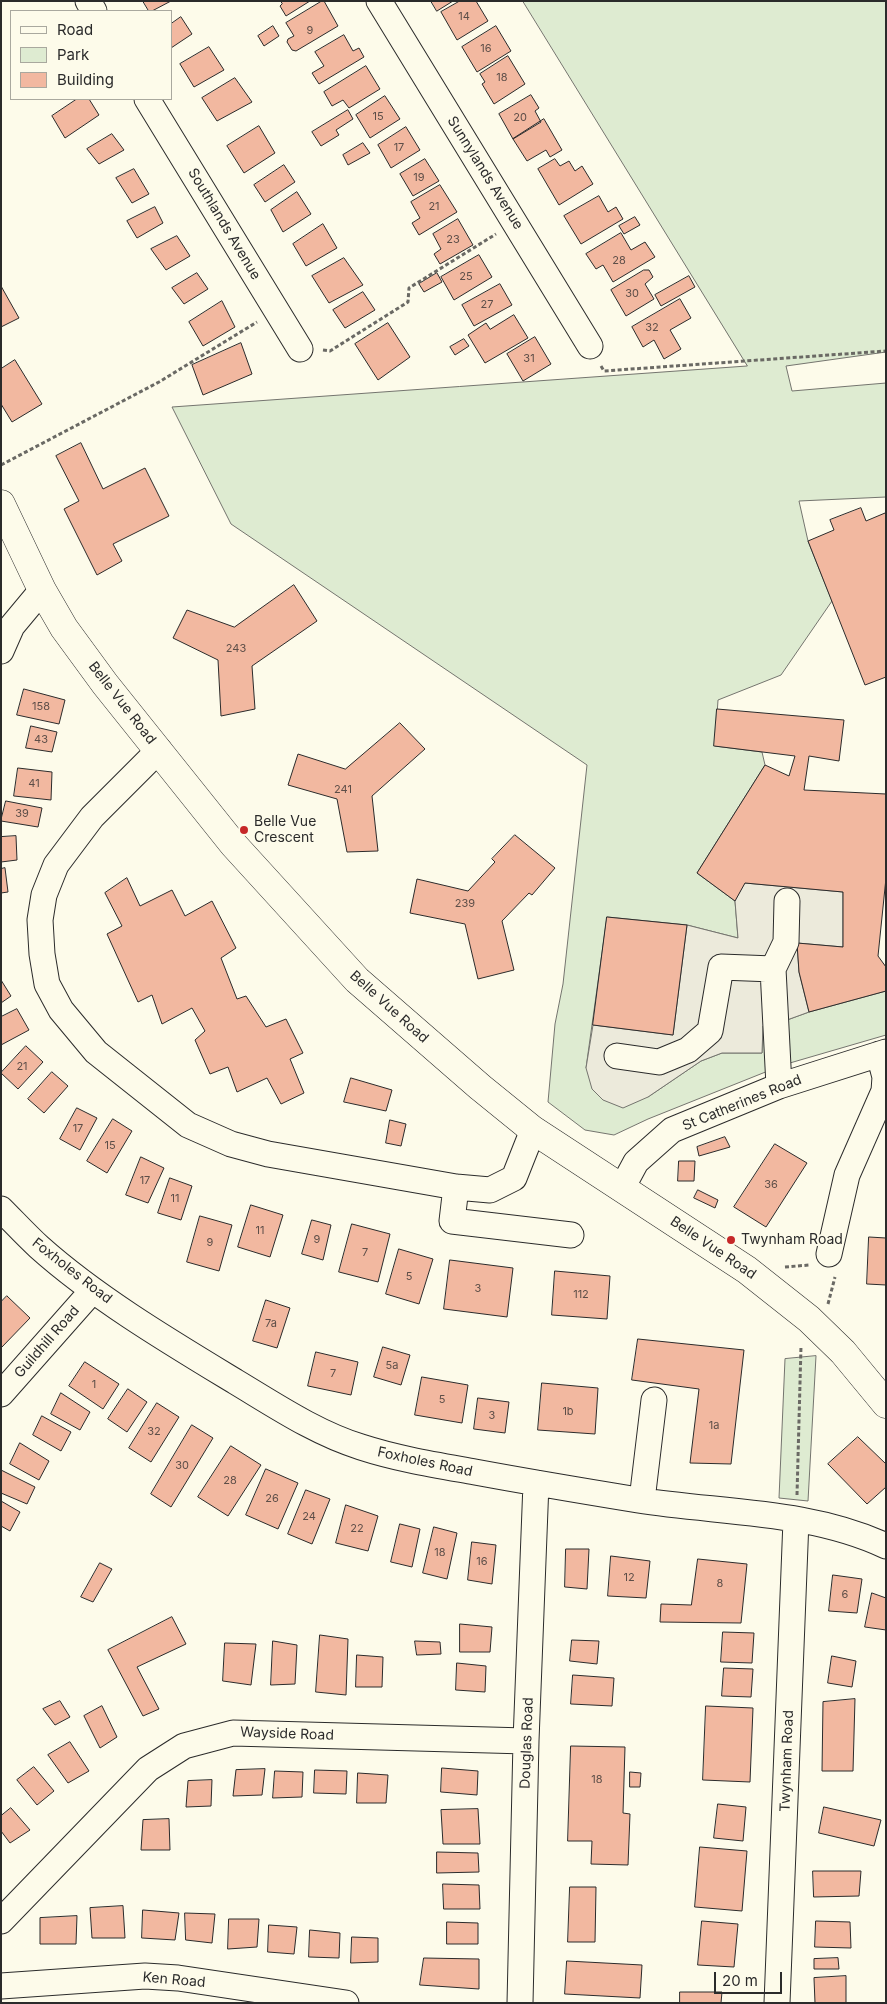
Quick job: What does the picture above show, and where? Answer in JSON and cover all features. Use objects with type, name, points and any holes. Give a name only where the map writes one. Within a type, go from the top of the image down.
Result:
[{"type":"main road","name":"Belle Vue Road","points":[[1,504],[42,590],[64,628],[105,684],[234,844],[357,980],[480,1088],[533,1130],[748,1270],[843,1352],[886,1404]]},
{"type":"street","name":"Sunnylands Avenue","points":[[379,1],[590,346]]},
{"type":"street","name":"Southlands Avenue","points":[[148,100],[300,349]]},
{"type":"street","points":[[1,651],[12,626],[42,590]]},
{"type":"street","points":[[159,750],[92,817],[56,865],[44,895],[40,920],[42,954],[47,984],[61,1010],[96,1052],[188,1126],[231,1144],[268,1154],[456,1187],[490,1190],[514,1178],[533,1130]]},
{"type":"street","points":[[778,1086],[773,969],[786,942],[787,900]]},
{"type":"street","points":[[617,1056],[659,1062],[688,1050],[710,1031],[721,968],[773,969]]},
{"type":"street","points":[[829,1254],[847,1175],[884,1091],[885,1077],[882,1053]]},
{"type":"street","name":"St Catherines Road","points":[[622,1188],[636,1162],[672,1130],[778,1086],[882,1053]]},
{"type":"street","points":[[456,1187],[452,1221],[571,1236]]},
{"type":"street","name":"Foxholes Road","points":[[1,1209],[39,1247],[93,1290],[215,1369],[321,1431],[358,1446],[396,1458],[536,1483],[642,1500],[796,1520],[849,1530],[886,1546]]},
{"type":"street","name":"Guildhill Road","points":[[1,1394],[93,1290]]},
{"type":"street","points":[[642,1500],[654,1400]]},
{"type":"street","name":"Douglas Road","points":[[520,2003],[526,1741],[536,1483]]},
{"type":"street","name":"Twynham Road","points":[[778,2003],[796,1520]]},
{"type":"street","name":"Wayside Road","points":[[1,1921],[148,1769],[184,1746],[233,1733],[526,1741]]},
{"type":"street","name":"Ken Road","points":[[1,1986],[145,1976],[178,1978],[346,2003]]},
{"type":"path","points":[[300,349],[330,351],[408,302],[409,288],[515,222]]},
{"type":"path","points":[[1,465],[159,382],[276,310]]},
{"type":"path","points":[[590,346],[604,371],[886,351]]},
{"type":"path","points":[[748,1270],[822,1264],[829,1254],[838,1266],[815,1326],[801,1347],[796,1520]]},
{"type":"green space","points":[[523,1],[886,1],[886,352],[786,366],[792,391],[886,383],[886,497],[799,501],[808,541],[832,601],[781,675],[718,700],[715,746],[762,752],[765,765],[697,873],[735,901],[738,938],[687,925],[607,917],[586,1068],[648,1097],[701,1061],[722,1053],[762,1053],[763,1026],[776,1024],[809,1012],[886,991],[886,1035],[783,1065],[648,1119],[614,1135],[585,1130],[548,1102],[555,1024],[563,984],[587,765],[231,524],[172,407],[747,366]]},
{"type":"green space","points":[[816,1356],[808,1501],[779,1498],[785,1359]]},
{"type":"shaded area","points":[[745,883],[843,892],[843,947],[797,943],[799,972],[809,1012],[776,1024],[763,1026],[762,1053],[722,1053],[701,1061],[648,1097],[623,1108],[603,1100],[592,1089],[586,1068],[593,1025],[673,1035],[687,925],[738,938],[735,901]]},
{"type":"building","points":[[143,1],[171,1],[154,10],[148,10]]},
{"type":"building","points":[[281,1],[310,1],[286,16],[280,6],[282,4]]},
{"type":"building","points":[[324,1],[338,26],[296,51],[292,50],[287,42],[288,39],[294,36],[286,23]]},
{"type":"building","points":[[431,1],[453,1],[437,11]]},
{"type":"building","points":[[460,1],[476,1],[488,21],[457,40],[441,12]]},
{"type":"building","points":[[181,17],[192,34],[172,47],[172,23]]},
{"type":"building","points":[[273,26],[279,36],[264,46],[258,36]]},
{"type":"building","points":[[496,26],[511,51],[477,72],[462,47]]},
{"type":"building","points":[[344,35],[353,51],[359,48],[364,57],[319,84],[312,73],[324,66],[315,52]]},
{"type":"building","points":[[209,47],[224,70],[194,87],[180,64]]},
{"type":"building","points":[[508,56],[525,84],[494,104],[482,84],[485,82],[480,74]]},
{"type":"building","points":[[366,66],[380,89],[349,108],[343,100],[332,106],[324,92]]},
{"type":"building","points":[[235,78],[252,102],[217,121],[202,98]]},
{"type":"building","points":[[531,95],[539,108],[535,111],[541,122],[513,139],[499,114]]},
{"type":"building","points":[[385,96],[400,119],[370,138],[356,115]]},
{"type":"building","points":[[76,100],[90,100],[99,115],[65,138],[52,116]]},
{"type":"building","points":[[348,110],[353,119],[336,130],[339,135],[321,146],[312,132]]},
{"type":"building","points":[[544,119],[562,150],[550,157],[546,150],[527,161],[513,139]]},
{"type":"building","points":[[259,126],[275,153],[244,173],[227,146]]},
{"type":"building","points":[[406,127],[420,150],[391,168],[378,145]]},
{"type":"building","points":[[112,134],[124,150],[99,164],[87,149]]},
{"type":"building","points":[[363,143],[370,153],[348,165],[343,155]]},
{"type":"building","points":[[425,159],[439,181],[413,196],[400,174]]},
{"type":"building","points":[[555,159],[560,166],[569,161],[575,171],[582,166],[593,184],[559,205],[538,169]]},
{"type":"building","points":[[284,165],[295,182],[265,202],[254,185]]},
{"type":"building","points":[[134,169],[149,194],[132,203],[116,178]]},
{"type":"building","points":[[440,185],[457,212],[419,235],[412,223],[420,218],[411,202]]},
{"type":"building","points":[[297,192],[311,214],[283,232],[271,210]]},
{"type":"building","points":[[599,196],[608,212],[616,207],[623,219],[581,244],[564,216]]},
{"type":"building","points":[[155,207],[163,223],[137,238],[127,221]]},
{"type":"building","points":[[635,217],[640,225],[624,234],[619,226]]},
{"type":"building","points":[[458,219],[473,245],[440,264],[434,254],[441,249],[433,234]]},
{"type":"building","points":[[323,224],[337,248],[306,266],[293,244]]},
{"type":"building","points":[[621,233],[631,250],[645,242],[655,257],[613,282],[603,265],[596,269],[586,254]]},
{"type":"building","points":[[177,236],[190,256],[166,270],[151,249]]},
{"type":"building","points":[[479,255],[492,277],[454,300],[441,277]]},
{"type":"building","points":[[344,258],[363,285],[329,303],[312,276]]},
{"type":"building","points":[[644,270],[649,270],[653,277],[645,284],[654,299],[626,316],[611,290]]},
{"type":"building","points":[[197,273],[208,289],[184,304],[172,288]]},
{"type":"building","points":[[437,273],[442,282],[424,292],[419,284]]},
{"type":"building","points":[[689,276],[695,287],[661,306],[655,295]]},
{"type":"building","points":[[500,284],[512,305],[474,326],[462,305]]},
{"type":"building","points":[[1,286],[19,318],[1,327]]},
{"type":"building","points":[[363,292],[375,310],[345,328],[333,310]]},
{"type":"building","points":[[680,299],[691,318],[670,330],[681,349],[664,359],[654,340],[643,347],[632,327]]},
{"type":"building","points":[[222,301],[235,327],[203,346],[189,322]]},
{"type":"building","points":[[514,315],[528,338],[485,363],[468,335],[486,323],[490,329]]},
{"type":"building","points":[[388,323],[410,357],[378,380],[355,344]]},
{"type":"building","points":[[535,337],[551,364],[523,381],[507,354]]},
{"type":"building","points":[[464,339],[469,346],[455,355],[450,347]]},
{"type":"building","points":[[241,343],[252,374],[203,395],[192,365]]},
{"type":"building","points":[[15,360],[42,404],[12,422],[1,404],[1,369]]},
{"type":"building","points":[[81,443],[103,489],[145,468],[169,516],[113,544],[122,561],[97,575],[64,509],[79,501],[56,456]]},
{"type":"building","points":[[861,508],[866,521],[885,513],[886,515],[886,677],[865,685],[808,541],[834,530],[830,520]]},
{"type":"building","points":[[294,585],[317,621],[252,666],[255,709],[221,716],[218,660],[173,638],[187,610],[234,627]]},
{"type":"building","points":[[24,689],[65,700],[59,724],[17,715]]},
{"type":"building","points":[[717,709],[844,720],[839,761],[809,756],[804,790],[886,794],[886,878],[878,956],[886,967],[886,991],[809,1012],[799,972],[797,943],[843,947],[843,892],[745,883],[735,901],[697,873],[765,765],[789,776],[795,756],[714,746]]},
{"type":"building","points":[[400,723],[425,749],[372,796],[378,851],[347,852],[337,799],[288,785],[298,754],[345,769]]},
{"type":"building","points":[[31,726],[57,732],[52,752],[26,748]]},
{"type":"building","points":[[18,768],[52,772],[51,800],[14,796]]},
{"type":"building","points":[[6,801],[42,808],[38,827],[1,821]]},
{"type":"building","points":[[515,835],[555,868],[532,895],[529,893],[502,921],[514,970],[478,979],[465,924],[410,913],[417,879],[468,891],[495,862],[492,859]]},
{"type":"building","points":[[16,836],[17,860],[1,862],[1,837]]},
{"type":"building","points":[[5,868],[8,892],[1,893],[1,869]]},
{"type":"building","points":[[127,878],[140,906],[172,890],[185,916],[212,901],[236,948],[221,958],[237,999],[246,996],[266,1027],[286,1019],[303,1053],[290,1059],[304,1093],[281,1104],[267,1078],[237,1092],[228,1067],[210,1074],[195,1040],[205,1031],[192,1008],[162,1024],[152,995],[138,1002],[107,934],[122,926],[105,893]]},
{"type":"building","points":[[607,917],[687,925],[673,1035],[593,1025]]},
{"type":"building","points":[[1,980],[11,996],[1,1003]]},
{"type":"building","points":[[17,1009],[29,1030],[1,1045],[1,1017]]},
{"type":"building","points":[[26,1046],[43,1062],[18,1089],[1,1073]]},
{"type":"building","points":[[52,1072],[68,1086],[44,1113],[28,1099]]},
{"type":"building","points":[[351,1078],[392,1090],[386,1111],[344,1102]]},
{"type":"building","points":[[77,1108],[97,1118],[80,1150],[60,1139]]},
{"type":"building","points":[[113,1119],[132,1131],[107,1173],[87,1161]]},
{"type":"building","points":[[390,1120],[406,1124],[401,1146],[386,1143]]},
{"type":"building","points":[[725,1137],[730,1147],[699,1156],[697,1147]]},
{"type":"building","points":[[775,1144],[807,1163],[766,1227],[734,1207]]},
{"type":"building","points":[[141,1157],[164,1168],[148,1203],[126,1195]]},
{"type":"building","points":[[679,1161],[695,1161],[694,1181],[678,1181]]},
{"type":"building","points":[[170,1178],[192,1186],[181,1220],[158,1213]]},
{"type":"building","points":[[698,1190],[718,1200],[715,1208],[694,1198]]},
{"type":"building","points":[[251,1205],[283,1215],[270,1257],[238,1247]]},
{"type":"building","points":[[200,1216],[232,1225],[219,1271],[187,1262]]},
{"type":"building","points":[[312,1220],[331,1225],[323,1260],[302,1254]]},
{"type":"building","points":[[352,1224],[390,1234],[378,1282],[339,1272]]},
{"type":"building","points":[[869,1237],[886,1238],[886,1285],[867,1284]]},
{"type":"building","points":[[399,1249],[433,1259],[419,1304],[386,1294]]},
{"type":"building","points":[[450,1260],[513,1268],[507,1317],[444,1309]]},
{"type":"building","points":[[555,1271],[610,1276],[607,1319],[552,1315]]},
{"type":"building","points":[[7,1296],[30,1318],[1,1348],[1,1302]]},
{"type":"building","points":[[266,1300],[290,1308],[277,1348],[253,1341]]},
{"type":"building","points":[[638,1339],[744,1350],[731,1464],[690,1463],[699,1389],[632,1380]]},
{"type":"building","points":[[383,1347],[410,1355],[401,1385],[374,1377]]},
{"type":"building","points":[[316,1352],[358,1362],[351,1395],[308,1386]]},
{"type":"building","points":[[85,1362],[119,1384],[103,1409],[69,1386]]},
{"type":"building","points":[[422,1377],[468,1385],[462,1423],[415,1415]]},
{"type":"building","points":[[542,1383],[598,1388],[595,1434],[538,1430]]},
{"type":"building","points":[[128,1389],[147,1402],[127,1432],[108,1419]]},
{"type":"building","points":[[61,1393],[90,1412],[80,1430],[51,1414]]},
{"type":"building","points":[[478,1398],[509,1402],[505,1433],[474,1429]]},
{"type":"building","points":[[157,1403],[179,1417],[151,1462],[129,1448]]},
{"type":"building","points":[[42,1416],[71,1432],[61,1451],[33,1435]]},
{"type":"building","points":[[192,1425],[213,1438],[171,1507],[151,1494]]},
{"type":"building","points":[[858,1437],[886,1464],[886,1487],[867,1504],[828,1464]]},
{"type":"building","points":[[20,1443],[49,1461],[39,1480],[10,1464]]},
{"type":"building","points":[[231,1446],[261,1465],[228,1516],[198,1497]]},
{"type":"building","points":[[266,1469],[298,1483],[278,1529],[246,1515]]},
{"type":"building","points":[[1,1470],[35,1487],[27,1504],[1,1493]]},
{"type":"building","points":[[306,1490],[330,1499],[312,1544],[288,1534]]},
{"type":"building","points":[[1,1501],[20,1512],[10,1531],[1,1526]]},
{"type":"building","points":[[346,1505],[378,1516],[368,1551],[336,1543]]},
{"type":"building","points":[[400,1524],[420,1529],[412,1567],[391,1562]]},
{"type":"building","points":[[434,1527],[457,1533],[447,1579],[423,1573]]},
{"type":"building","points":[[472,1542],[496,1545],[492,1584],[468,1580]]},
{"type":"building","points":[[566,1549],[589,1549],[587,1589],[565,1587]]},
{"type":"building","points":[[611,1556],[650,1561],[646,1598],[608,1596]]},
{"type":"building","points":[[698,1559],[747,1564],[741,1623],[660,1622],[661,1604],[691,1605]]},
{"type":"building","points":[[100,1563],[112,1569],[93,1602],[81,1597]]},
{"type":"building","points":[[833,1575],[862,1579],[857,1613],[829,1611]]},
{"type":"building","points":[[872,1593],[886,1598],[886,1630],[865,1627]]},
{"type":"building","points":[[172,1617],[186,1644],[137,1667],[159,1709],[143,1716],[108,1650]]},
{"type":"building","points":[[460,1624],[492,1627],[490,1652],[460,1652]]},
{"type":"building","points":[[723,1632],[754,1633],[752,1663],[721,1662]]},
{"type":"building","points":[[320,1635],[348,1639],[346,1695],[316,1692]]},
{"type":"building","points":[[572,1640],[599,1641],[597,1664],[570,1661]]},
{"type":"building","points":[[273,1641],[297,1645],[295,1684],[271,1685]]},
{"type":"building","points":[[415,1641],[440,1642],[441,1654],[417,1655]]},
{"type":"building","points":[[225,1643],[256,1644],[251,1685],[223,1681]]},
{"type":"building","points":[[357,1655],[383,1657],[382,1687],[356,1687]]},
{"type":"building","points":[[832,1656],[856,1661],[852,1687],[828,1683]]},
{"type":"building","points":[[457,1663],[486,1666],[485,1692],[456,1690]]},
{"type":"building","points":[[724,1668],[753,1669],[751,1697],[722,1696]]},
{"type":"building","points":[[573,1675],[614,1678],[612,1706],[571,1704]]},
{"type":"building","points":[[855,1699],[853,1771],[822,1771],[823,1702]]},
{"type":"building","points":[[60,1701],[70,1717],[55,1725],[43,1709]]},
{"type":"building","points":[[102,1706],[117,1737],[100,1748],[84,1716]]},
{"type":"building","points":[[706,1706],[753,1708],[750,1782],[703,1780]]},
{"type":"building","points":[[70,1742],[89,1771],[68,1783],[48,1755]]},
{"type":"building","points":[[571,1746],[625,1747],[623,1813],[630,1814],[628,1865],[591,1864],[592,1841],[568,1841]]},
{"type":"building","points":[[34,1767],[54,1791],[37,1805],[17,1780]]},
{"type":"building","points":[[442,1768],[478,1771],[477,1795],[441,1792]]},
{"type":"building","points":[[265,1769],[262,1795],[233,1796],[236,1770]]},
{"type":"building","points":[[315,1770],[347,1771],[346,1794],[314,1793]]},
{"type":"building","points":[[275,1771],[303,1772],[302,1797],[273,1798]]},
{"type":"building","points":[[630,1772],[641,1773],[640,1787],[630,1787]]},
{"type":"building","points":[[358,1773],[388,1775],[386,1803],[357,1803]]},
{"type":"building","points":[[212,1780],[211,1806],[186,1807],[188,1781]]},
{"type":"building","points":[[718,1804],[746,1807],[743,1841],[714,1838]]},
{"type":"building","points":[[824,1807],[881,1820],[874,1846],[819,1833]]},
{"type":"building","points":[[11,1808],[30,1830],[10,1843],[1,1831],[1,1816]]},
{"type":"building","points":[[478,1809],[480,1844],[443,1844],[441,1810]]},
{"type":"building","points":[[169,1819],[170,1850],[141,1850],[143,1820]]},
{"type":"building","points":[[700,1847],[747,1851],[742,1911],[695,1907]]},
{"type":"building","points":[[437,1852],[478,1853],[479,1872],[437,1873]]},
{"type":"building","points":[[813,1871],[861,1871],[859,1896],[814,1897]]},
{"type":"building","points":[[443,1884],[479,1885],[480,1909],[444,1909]]},
{"type":"building","points":[[570,1887],[596,1887],[595,1942],[568,1942]]},
{"type":"building","points":[[123,1906],[125,1938],[92,1938],[90,1908]]},
{"type":"building","points":[[143,1910],[179,1913],[175,1940],[142,1938]]},
{"type":"building","points":[[185,1913],[215,1914],[212,1943],[186,1940]]},
{"type":"building","points":[[77,1916],[76,1944],[40,1944],[40,1918]]},
{"type":"building","points":[[229,1919],[259,1919],[257,1947],[228,1949]]},
{"type":"building","points":[[702,1921],[738,1924],[734,1967],[698,1965]]},
{"type":"building","points":[[816,1921],[850,1922],[851,1948],[815,1947]]},
{"type":"building","points":[[447,1922],[478,1923],[478,1944],[447,1944]]},
{"type":"building","points":[[269,1925],[297,1927],[294,1954],[268,1952]]},
{"type":"building","points":[[310,1930],[340,1933],[339,1958],[309,1957]]},
{"type":"building","points":[[352,1937],[378,1938],[378,1962],[351,1963]]},
{"type":"building","points":[[424,1958],[479,1959],[479,1989],[420,1985]]},
{"type":"building","points":[[838,1958],[839,1969],[814,1969],[814,1959]]},
{"type":"building","points":[[567,1961],[642,1965],[640,1998],[565,1994]]},
{"type":"building","points":[[846,1976],[846,2003],[815,2003],[814,1978]]},
{"type":"building","points":[[680,1992],[722,1992],[721,2003],[680,2003]]},
{"type":"place","name":"Belle Vue Crescent","points":[[244,830]]},
{"type":"place","name":"Twynham Road","points":[[731,1240]]}]
